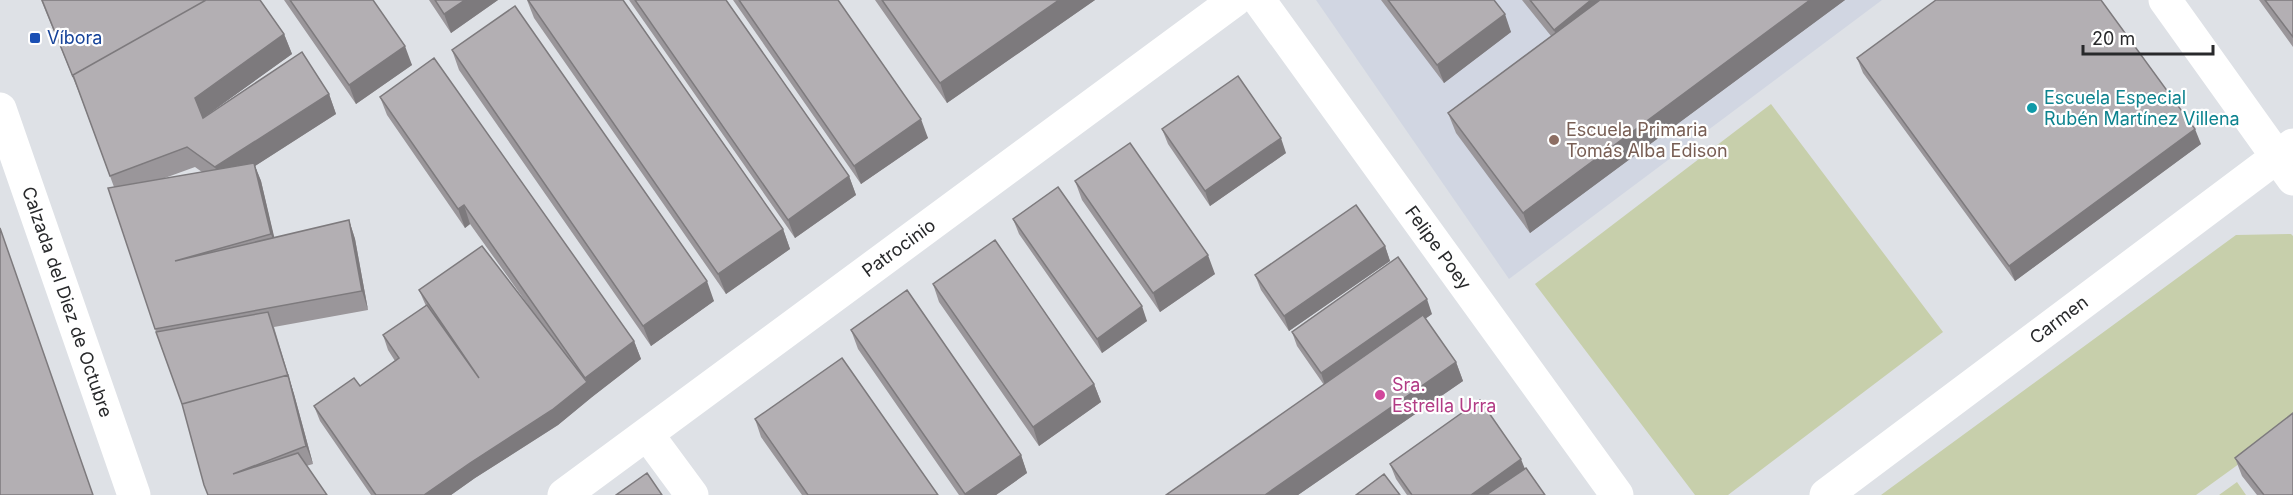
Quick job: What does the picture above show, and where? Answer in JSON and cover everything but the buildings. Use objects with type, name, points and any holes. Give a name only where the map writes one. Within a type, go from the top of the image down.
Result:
[{"type":"street","name":"Patrocinio","points":[[564,495],[1234,0]]},
{"type":"street","name":"Felipe Poey","points":[[1259,0],[1617,495]]},
{"type":"street","points":[[2165,0],[2288,161]]},
{"type":"street","name":"Calzada del Diez de Octubre","points":[[0,110],[134,495]]},
{"type":"street","name":"Carmen","points":[[1826,495],[2288,161]]},
{"type":"street","points":[[647,434],[692,495]]},
{"type":"shaded area","name":"Escuela Primaria Tomás Alba Edison","points":[[1316,0],[1882,0],[1509,279]]},
{"type":"green space","points":[[1771,104],[1943,332],[1728,495],[1695,495],[1535,284]]},
{"type":"green space","points":[[2291,234],[2293,236],[2293,425],[2196,495],[1881,495],[2236,235]]},
{"type":"green space","points":[[2237,482],[2246,495],[2219,495]]},
{"type":"place","name":"Víbora","points":[[35,38]]},
{"type":"place","name":"Escuela Especial Rubén Martínez Villena","points":[[2032,108]]},
{"type":"place","name":"Escuela Primaria Tomás Alba Edison","points":[[1554,140]]},
{"type":"place","name":"Sra. Estrella Urra","points":[[1380,395]]}]
